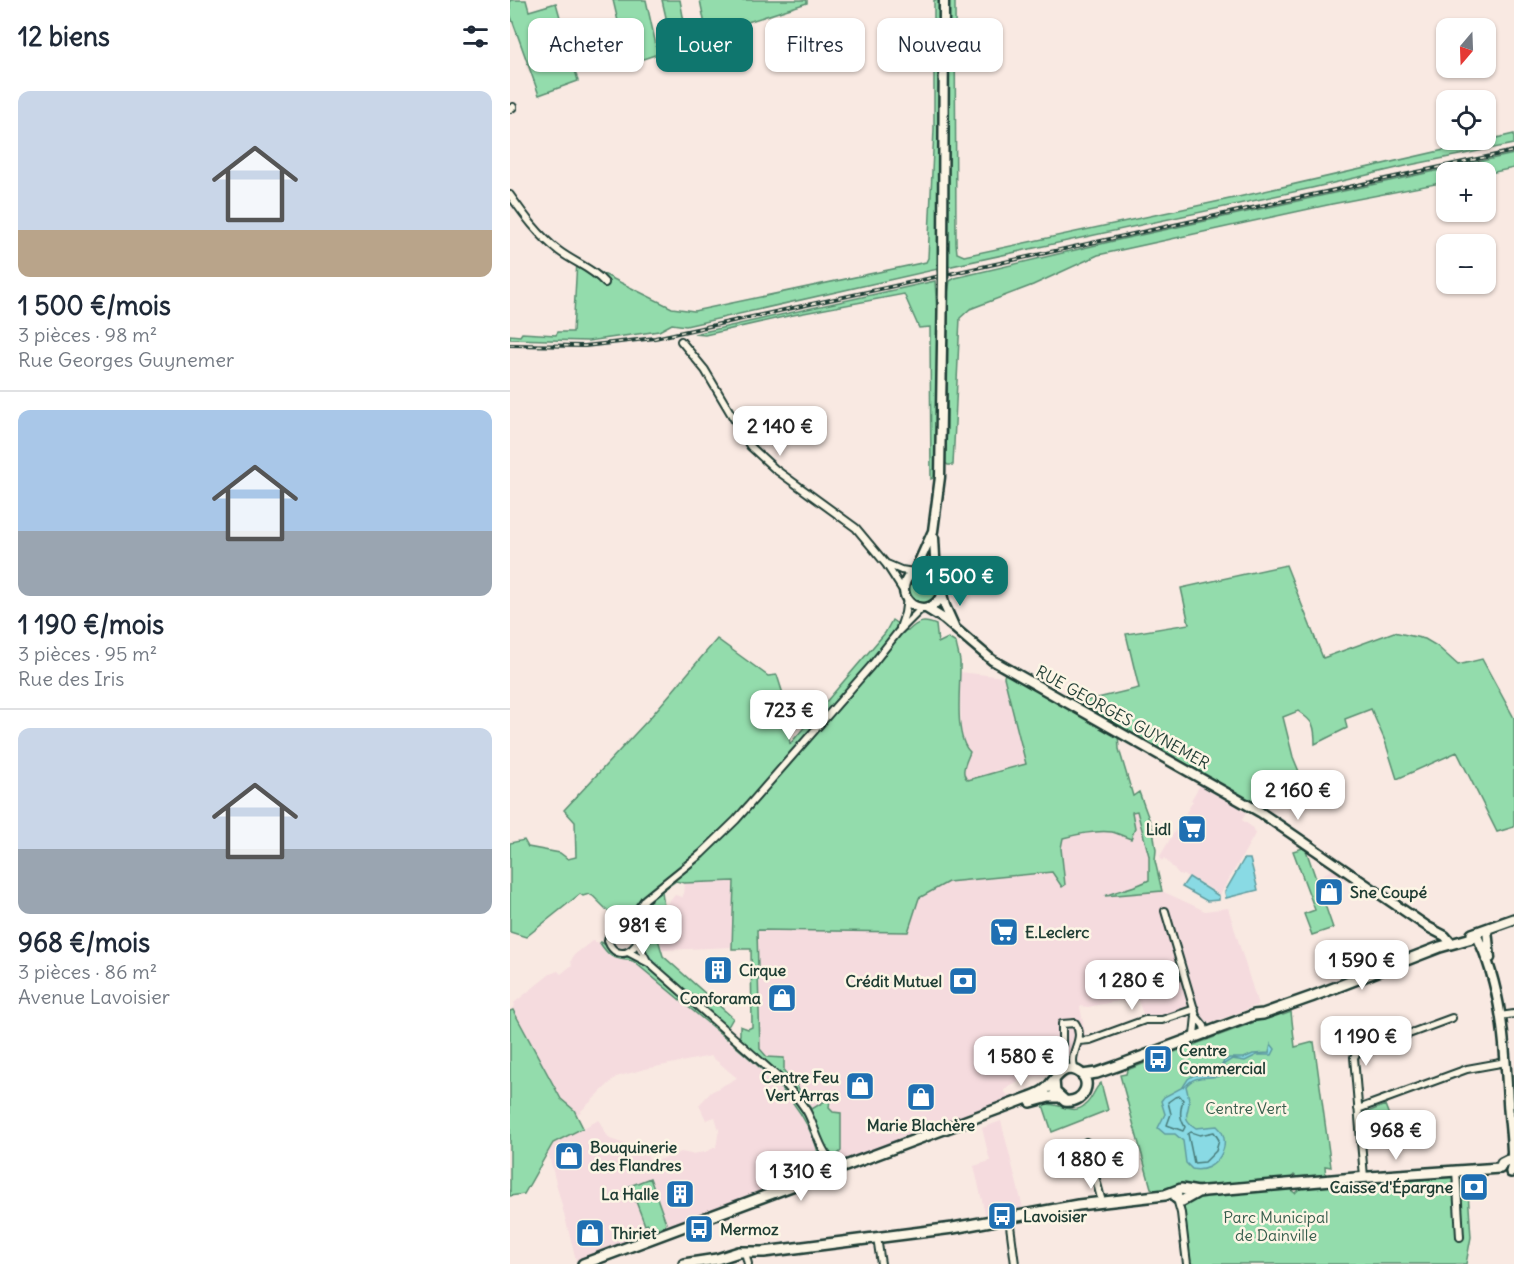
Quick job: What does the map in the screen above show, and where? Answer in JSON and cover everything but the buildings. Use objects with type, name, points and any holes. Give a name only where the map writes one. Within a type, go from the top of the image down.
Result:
[{"type":"main road","points":[[1054,1080],[1054,1089],[1059,1097],[1065,1101],[1075,1101],[1083,1094],[1085,1088],[1099,1078],[1189,1042],[1206,1032],[1263,1014],[1451,943],[1468,934],[1476,934],[1514,919]]},
{"type":"main road","points":[[583,1264],[1030,1098],[1046,1089],[1062,1071],[1097,1073],[1256,1019],[1263,1014]]},
{"type":"main road","points":[[1078,1073],[1085,1088]]},
{"type":"main road","points":[[596,1264],[1033,1102],[1049,1097],[1059,1097]]},
{"type":"main road","points":[[688,1264],[745,1252],[764,1252],[953,1228],[1102,1202],[1364,1177],[1510,1167]]},
{"type":"street","points":[[844,1167],[833,1163],[826,1155],[810,1117],[789,1089],[751,1052],[649,963],[628,952],[615,951],[608,941],[611,929],[635,913],[645,899],[701,854],[736,820],[898,632],[924,608],[936,603],[942,593],[934,562],[933,531],[941,457],[944,0]]},
{"type":"street","points":[[510,195],[548,243],[596,272],[605,283]]},
{"type":"street","points":[[681,341],[705,370],[750,446],[775,469],[856,528],[886,564],[913,605],[924,608]]},
{"type":"street","points":[[898,632],[905,613],[907,579],[915,572],[933,531]]},
{"type":"street","points":[[886,564],[901,570],[915,572],[926,570],[936,575]]},
{"type":"street","name":"RUE GEORGES GUYNEMER","points":[[942,593],[945,606],[956,629]]},
{"type":"street","name":"RUE GEORGES GUYNEMER","points":[[924,608],[944,619],[992,660],[1260,812],[1428,927],[1445,936],[1451,943]]},
{"type":"street","points":[[1165,912],[1196,1012],[1206,1032]]},
{"type":"street","points":[[632,928],[635,913]]},
{"type":"street","points":[[621,924],[632,928],[649,963]]},
{"type":"street","points":[[1428,927],[1440,947]]},
{"type":"street","points":[[1487,930],[1490,964],[1506,1062],[1510,1167]]},
{"type":"street","points":[[1476,934],[1490,964]]},
{"type":"street","points":[[628,952],[637,942]]},
{"type":"street","points":[[1078,1041],[1090,1040],[1145,1020],[1162,1020],[1196,1012]]},
{"type":"street","points":[[1189,1042],[1194,1035],[1196,1012]]},
{"type":"street","points":[[1500,1016],[1514,1014]]},
{"type":"street","points":[[1364,1177],[1353,1059],[1355,1055],[1452,1018]]},
{"type":"street","points":[[1062,1071],[1062,1024],[1075,1023],[1078,1029],[1078,1041],[1072,1056],[1078,1073]]},
{"type":"street","points":[[1358,1109],[1467,1069],[1506,1062]]},
{"type":"street","points":[[1086,1142],[1102,1202]]},
{"type":"street","points":[[817,1177],[826,1155]]},
{"type":"street","points":[[1456,1170],[1461,1237]]},
{"type":"street","points":[[1180,1196],[1187,1264]]},
{"type":"street","points":[[1009,1218],[1016,1264]]},
{"type":"street","points":[[877,1237],[881,1264]]},
{"type":"street","points":[[745,1252],[748,1264]]},
{"type":"shaded area","points":[[959,672],[1004,677],[1026,764],[994,771],[967,781],[964,777],[963,773],[970,752],[965,747],[961,730]]},
{"type":"shaded area","points":[[1200,785],[1246,812],[1242,820],[1252,827],[1255,834],[1220,895],[1193,878],[1179,874],[1164,858],[1162,861],[1160,856]]},
{"type":"shaded area","points":[[1137,811],[1149,856],[1149,880],[1139,886],[1118,890],[1107,895],[1162,891],[1205,911],[1228,908],[1258,1005],[1211,1023],[1206,1022],[1201,1015],[1196,1016],[1195,1010],[1162,1020],[1145,1020],[1138,1000],[1125,1003],[1123,1000],[1088,1007],[1080,1006],[1086,1040],[1077,1060],[1054,1061],[1044,1076],[1018,1077],[1018,1082],[1004,1090],[1007,1095],[1023,1094],[1026,1102],[850,1167],[845,1160],[839,1158],[841,1113],[833,1112],[829,1108],[830,1099],[812,1110],[795,1083],[784,1071],[784,1058],[767,1057],[759,1049],[757,930],[908,932],[919,898],[948,882],[1052,872],[1062,826]]},
{"type":"shaded area","points":[[1339,866],[1348,872],[1344,880],[1336,883],[1341,900],[1325,905],[1316,878]]},
{"type":"shaded area","points":[[734,881],[732,947],[663,950],[655,929],[655,907],[668,907],[668,902],[675,895],[683,897],[684,883]]},
{"type":"shaded area","points":[[592,941],[600,943],[608,955],[615,959],[633,960],[775,1081],[799,1111],[811,1133],[820,1160],[816,1171],[807,1175],[792,1169],[786,1171],[791,1189],[589,1264],[578,1264],[548,1152],[553,1143],[599,1120],[610,1139],[643,1147],[651,1163],[681,1152],[691,1154],[705,1152],[716,1147],[719,1130],[715,1117],[706,1120],[699,1105],[711,1092],[737,1078],[711,1056],[645,1069],[616,1077],[577,1115],[561,1099],[512,1008],[514,1003],[550,974],[558,971],[561,974],[572,965],[574,955]]},
{"type":"shaded area","points":[[1001,1121],[1025,1216],[987,1222],[974,1166],[990,1161],[982,1128]]},
{"type":"green space","points":[[510,0],[526,0],[529,11],[556,3],[560,18],[528,18],[528,64],[510,14]]},
{"type":"green space","points":[[613,0],[646,0],[656,55],[644,59],[644,18],[617,18]]},
{"type":"green space","points":[[662,0],[680,0],[683,18],[666,18]]},
{"type":"green space","points":[[700,0],[807,0],[807,3],[753,20],[753,18],[704,18]]},
{"type":"green space","points":[[934,0],[955,0],[955,18],[934,18]]},
{"type":"green space","points":[[531,72],[575,72],[578,81],[539,95]]},
{"type":"green space","points":[[934,72],[955,72],[956,243],[957,253],[964,256],[1444,150],[1484,150],[947,267],[948,141],[939,142],[941,171],[938,269],[686,326],[672,324],[659,331],[588,341],[510,339],[510,335],[520,336],[522,333],[556,335],[558,332],[573,332],[577,261],[672,308],[694,311],[926,262],[934,129]]},
{"type":"green space","points":[[1514,134],[1514,144],[1496,148],[1496,138]]},
{"type":"green space","points":[[1514,154],[1514,168],[1496,172],[1496,162],[1477,162]]},
{"type":"green space","points":[[1436,171],[1436,184],[1098,255],[1033,285],[970,309],[960,318],[953,465],[944,462],[947,431],[950,281],[1118,240]]},
{"type":"green space","points":[[935,281],[938,331],[936,464],[935,477],[931,479],[930,327],[919,328],[904,294],[788,316],[705,335],[694,334]]},
{"type":"green space","points":[[1286,565],[1323,658],[1394,632],[1425,639],[1437,646],[1458,665],[1482,659],[1514,718],[1514,827],[1497,832],[1457,752],[1397,779],[1385,741],[1371,709],[1345,719],[1347,728],[1315,744],[1314,729],[1307,718],[1298,711],[1283,717],[1293,757],[1305,786],[1263,803],[1260,812],[1118,732],[1119,749],[1133,796],[1139,792],[1153,830],[1155,861],[1162,891],[1105,896],[1149,880],[1149,856],[1137,811],[1132,812],[1135,828],[1131,839],[1106,832],[1063,838],[1061,848],[1065,885],[1062,887],[1052,872],[948,882],[919,898],[908,932],[757,930],[760,1049],[767,1057],[784,1058],[784,1071],[812,1109],[830,1098],[829,1108],[833,1112],[841,1113],[841,1151],[838,1154],[849,1165],[844,1167],[826,1156],[821,1171],[816,1171],[819,1163],[818,1152],[799,1112],[780,1087],[734,1045],[740,1035],[740,1026],[748,1029],[752,1027],[751,949],[732,949],[734,881],[684,883],[676,881],[662,891],[664,907],[656,908],[655,929],[663,956],[733,1018],[725,1028],[647,957],[632,928],[634,913],[629,913],[621,920],[616,919],[593,896],[580,894],[526,937],[510,932],[510,843],[524,840],[528,847],[560,853],[568,859],[576,857],[575,822],[564,810],[648,720],[717,639],[768,676],[777,675],[783,694],[790,744],[885,633],[892,620],[908,631],[921,622],[936,625],[938,643],[948,638],[956,643],[960,659],[959,709],[961,734],[970,752],[964,770],[968,780],[1026,764],[1004,677],[1006,669],[1073,706],[1077,703],[1139,688],[1126,634],[1189,624],[1181,588]]},
{"type":"green space","points":[[922,575],[932,579],[936,589],[932,599],[922,603],[912,599],[908,589],[912,579]]},
{"type":"green space","points":[[1303,848],[1306,850],[1333,928],[1312,935],[1304,914],[1315,910],[1293,851]]},
{"type":"green space","points":[[601,942],[619,956],[639,959],[728,1036],[727,1039],[633,961],[611,955],[604,949]]},
{"type":"green space","points":[[513,1010],[561,1099],[574,1110],[583,1128],[553,1143],[524,1194],[510,1196],[510,1011]]},
{"type":"green space","name":"Centre Vert","points":[[1291,1012],[1295,1047],[1314,1042],[1331,1167],[1325,1166],[1326,1178],[1301,1181],[1294,1175],[1287,1182],[1161,1191],[1151,1188],[1120,1075],[1126,1074],[1127,1070],[1160,1060],[1161,1057],[1279,1013],[1283,1015]]},
{"type":"green space","points":[[1101,1083],[1108,1110],[1052,1132],[1043,1105],[1049,1104],[1070,1109],[1081,1108]]},
{"type":"green space","points":[[1385,1105],[1397,1136],[1365,1139],[1365,1113]]},
{"type":"green space","name":"Parc Municipal de Dainville","points":[[1441,1176],[1467,1177],[1471,1237],[1466,1264],[1191,1264],[1184,1209],[1185,1202],[1195,1196],[1288,1188],[1295,1193],[1301,1187],[1331,1185],[1332,1187],[1441,1178]]},
{"type":"green space","points":[[650,1178],[666,1223],[665,1226],[650,1230],[648,1224],[645,1225],[630,1186]]},
{"type":"water","points":[[1244,859],[1250,859],[1258,890],[1226,898],[1225,892]]},
{"type":"water","points":[[1189,877],[1219,896],[1219,900],[1207,901],[1182,887]]},
{"type":"water","points":[[1271,1044],[1275,1049],[1272,1055],[1257,1055],[1245,1061],[1232,1059],[1224,1064],[1220,1076],[1197,1078],[1186,1086],[1189,1099],[1188,1121],[1196,1128],[1217,1126],[1224,1141],[1224,1149],[1215,1163],[1200,1170],[1192,1169],[1186,1163],[1183,1141],[1175,1134],[1165,1134],[1158,1128],[1165,1114],[1161,1101],[1183,1087],[1194,1075],[1217,1075],[1224,1061],[1229,1058],[1244,1058],[1253,1054],[1269,1053]]},
{"type":"waterway","points":[[645,952],[669,977]]},
{"type":"waterway","points":[[693,998],[726,1027]]},
{"type":"waterway","points":[[739,1038],[785,1079],[799,1095]]},
{"type":"railway","points":[[510,345],[585,346],[655,338],[1514,151]]},
{"type":"place","name":"Lidl","points":[[1192,829]]},
{"type":"place","name":"Sne Coupé","points":[[1329,892]]},
{"type":"place","name":"E.Leclerc","points":[[1004,932]]},
{"type":"place","name":"Cirque","points":[[718,970]]},
{"type":"place","name":"Crédit Mutuel","points":[[963,981]]},
{"type":"place","name":"Conforama","points":[[782,998]]},
{"type":"place","name":"Centre Commercial","points":[[1158,1059]]},
{"type":"place","name":"Centre Feu Vert Arras","points":[[860,1086]]},
{"type":"place","name":"Marie Blachère","points":[[921,1097]]},
{"type":"place","name":"Bouquinerie des Flandres","points":[[569,1156]]},
{"type":"place","name":"Caisse d'Épargne","points":[[1474,1187]]},
{"type":"place","name":"La Halle","points":[[680,1194]]},
{"type":"place","name":"Lavoisier","points":[[1002,1216]]},
{"type":"place","name":"Mermoz","points":[[699,1229]]},
{"type":"place","name":"Thiriet","points":[[590,1233]]}]
